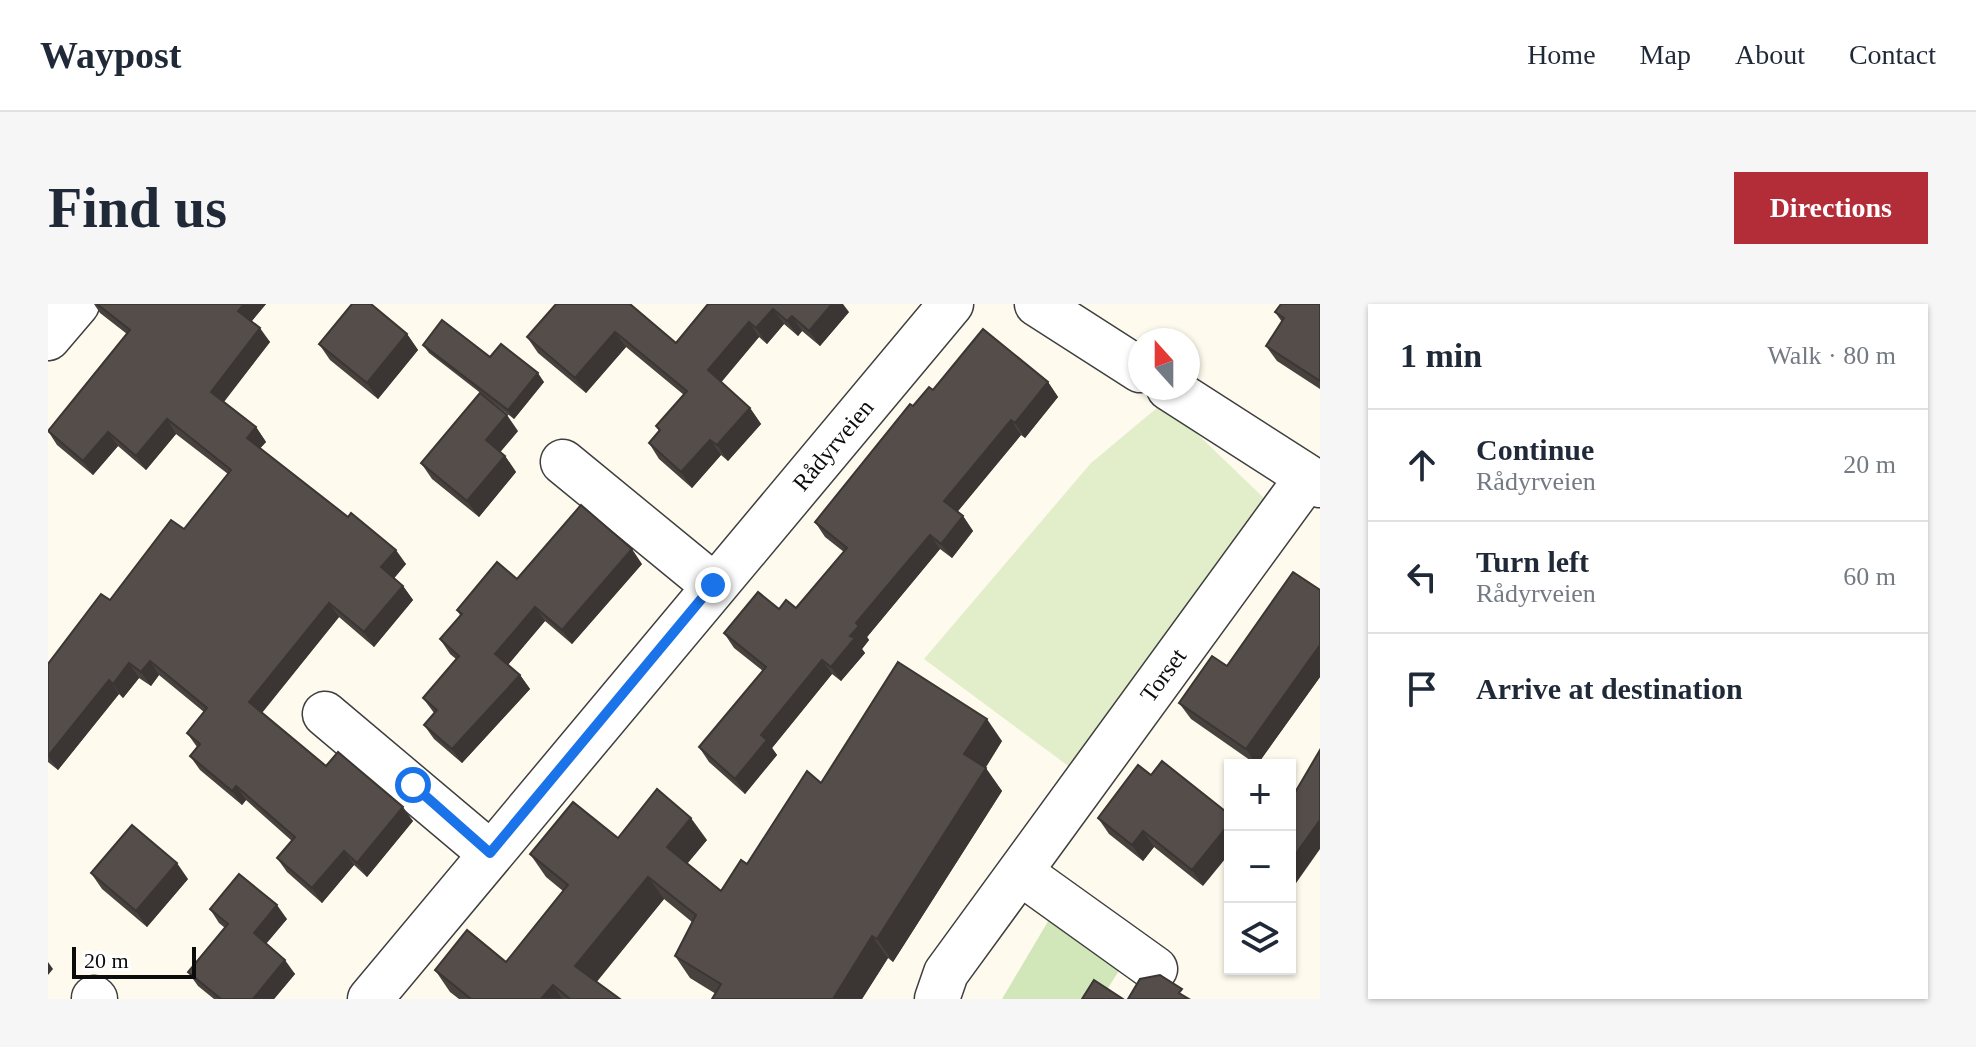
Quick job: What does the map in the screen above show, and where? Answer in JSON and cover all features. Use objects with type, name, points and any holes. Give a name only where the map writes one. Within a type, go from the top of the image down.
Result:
[{"type":"street","points":[[48,338],[77,304]]},
{"type":"street","name":"Rådyrveien","points":[[370,999],[951,304]]},
{"type":"street","points":[[1037,304],[1128,362]]},
{"type":"street","points":[[1188,400],[1314,482]]},
{"type":"street","points":[[563,462],[713,585]]},
{"type":"street","name":"Torset","points":[[937,999],[946,973],[1314,482]]},
{"type":"street","points":[[325,714],[490,853]]},
{"type":"street","points":[[1021,873],[1155,969]]},
{"type":"green space","points":[[1164,402],[1266,500],[1071,768],[924,659],[1091,463]]},
{"type":"green space","points":[[1050,918],[1122,966],[1101,999],[1002,999]]},
{"type":"building","points":[[97,304],[244,304],[238,311],[260,328],[211,392],[256,427],[247,438],[348,517],[351,513],[396,550],[381,567],[403,586],[364,632],[329,603],[249,702],[326,766],[338,752],[403,807],[357,863],[344,851],[312,888],[277,858],[295,837],[236,786],[232,791],[190,756],[200,744],[187,733],[207,708],[150,661],[141,672],[129,663],[113,684],[109,680],[48,756],[48,664],[101,594],[110,600],[171,520],[184,529],[231,470],[167,419],[136,456],[108,432],[83,461],[48,431],[130,330]]},
{"type":"building","points":[[352,304],[371,304],[407,334],[367,383],[319,344]]},
{"type":"building","points":[[556,304],[630,304],[676,343],[708,304],[832,304],[809,331],[792,316],[787,321],[773,309],[756,328],[749,322],[708,370],[750,408],[717,445],[710,440],[681,472],[649,443],[660,430],[656,426],[687,391],[615,332],[575,378],[527,337]]},
{"type":"building","points":[[1281,304],[1320,304],[1320,381],[1266,346],[1284,318],[1275,312]]},
{"type":"building","points":[[442,320],[490,357],[501,344],[538,373],[508,410],[423,345]]},
{"type":"building","points":[[983,329],[1048,382],[1015,423],[1011,420],[944,501],[963,516],[941,544],[930,535],[856,623],[859,626],[850,636],[855,638],[831,667],[822,660],[761,735],[767,740],[735,779],[699,747],[766,667],[724,633],[758,592],[779,609],[786,600],[796,608],[847,548],[815,522],[910,404],[913,406],[929,387],[933,390]]},
{"type":"building","points":[[480,393],[507,415],[486,440],[505,456],[467,501],[421,463]]},
{"type":"building","points":[[581,505],[632,549],[562,630],[535,607],[495,654],[520,675],[452,749],[424,725],[437,710],[423,698],[459,656],[440,639],[462,614],[457,610],[497,562],[517,579]]},
{"type":"building","points":[[1293,572],[1320,590],[1320,645],[1246,749],[1179,703],[1212,656],[1227,666]]},
{"type":"building","points":[[898,662],[987,719],[964,754],[986,768],[877,939],[872,936],[833,999],[712,999],[721,984],[675,956],[696,915],[648,877],[575,966],[620,999],[570,999],[553,985],[541,999],[471,999],[435,970],[467,930],[506,962],[568,885],[530,854],[573,802],[618,838],[657,789],[691,818],[667,847],[721,891],[741,860],[747,864],[807,771],[821,783]]},
{"type":"building","points":[[1320,750],[1320,820],[1296,854],[1296,831],[1296,791]]},
{"type":"building","points":[[1162,761],[1224,810],[1224,830],[1192,870],[1143,831],[1132,845],[1098,818],[1138,765],[1151,775]]},
{"type":"building","points":[[132,825],[177,863],[136,911],[91,873]]},
{"type":"building","points":[[239,874],[277,905],[254,933],[285,960],[253,999],[221,999],[188,972],[228,924],[210,909]]},
{"type":"building","points":[[1160,975],[1182,989],[1179,993],[1189,999],[1128,999],[1140,979]]},
{"type":"building","points":[[1094,980],[1123,999],[1082,999]]},
{"type":"route","points":[[413,785],[490,853],[713,585]]}]
